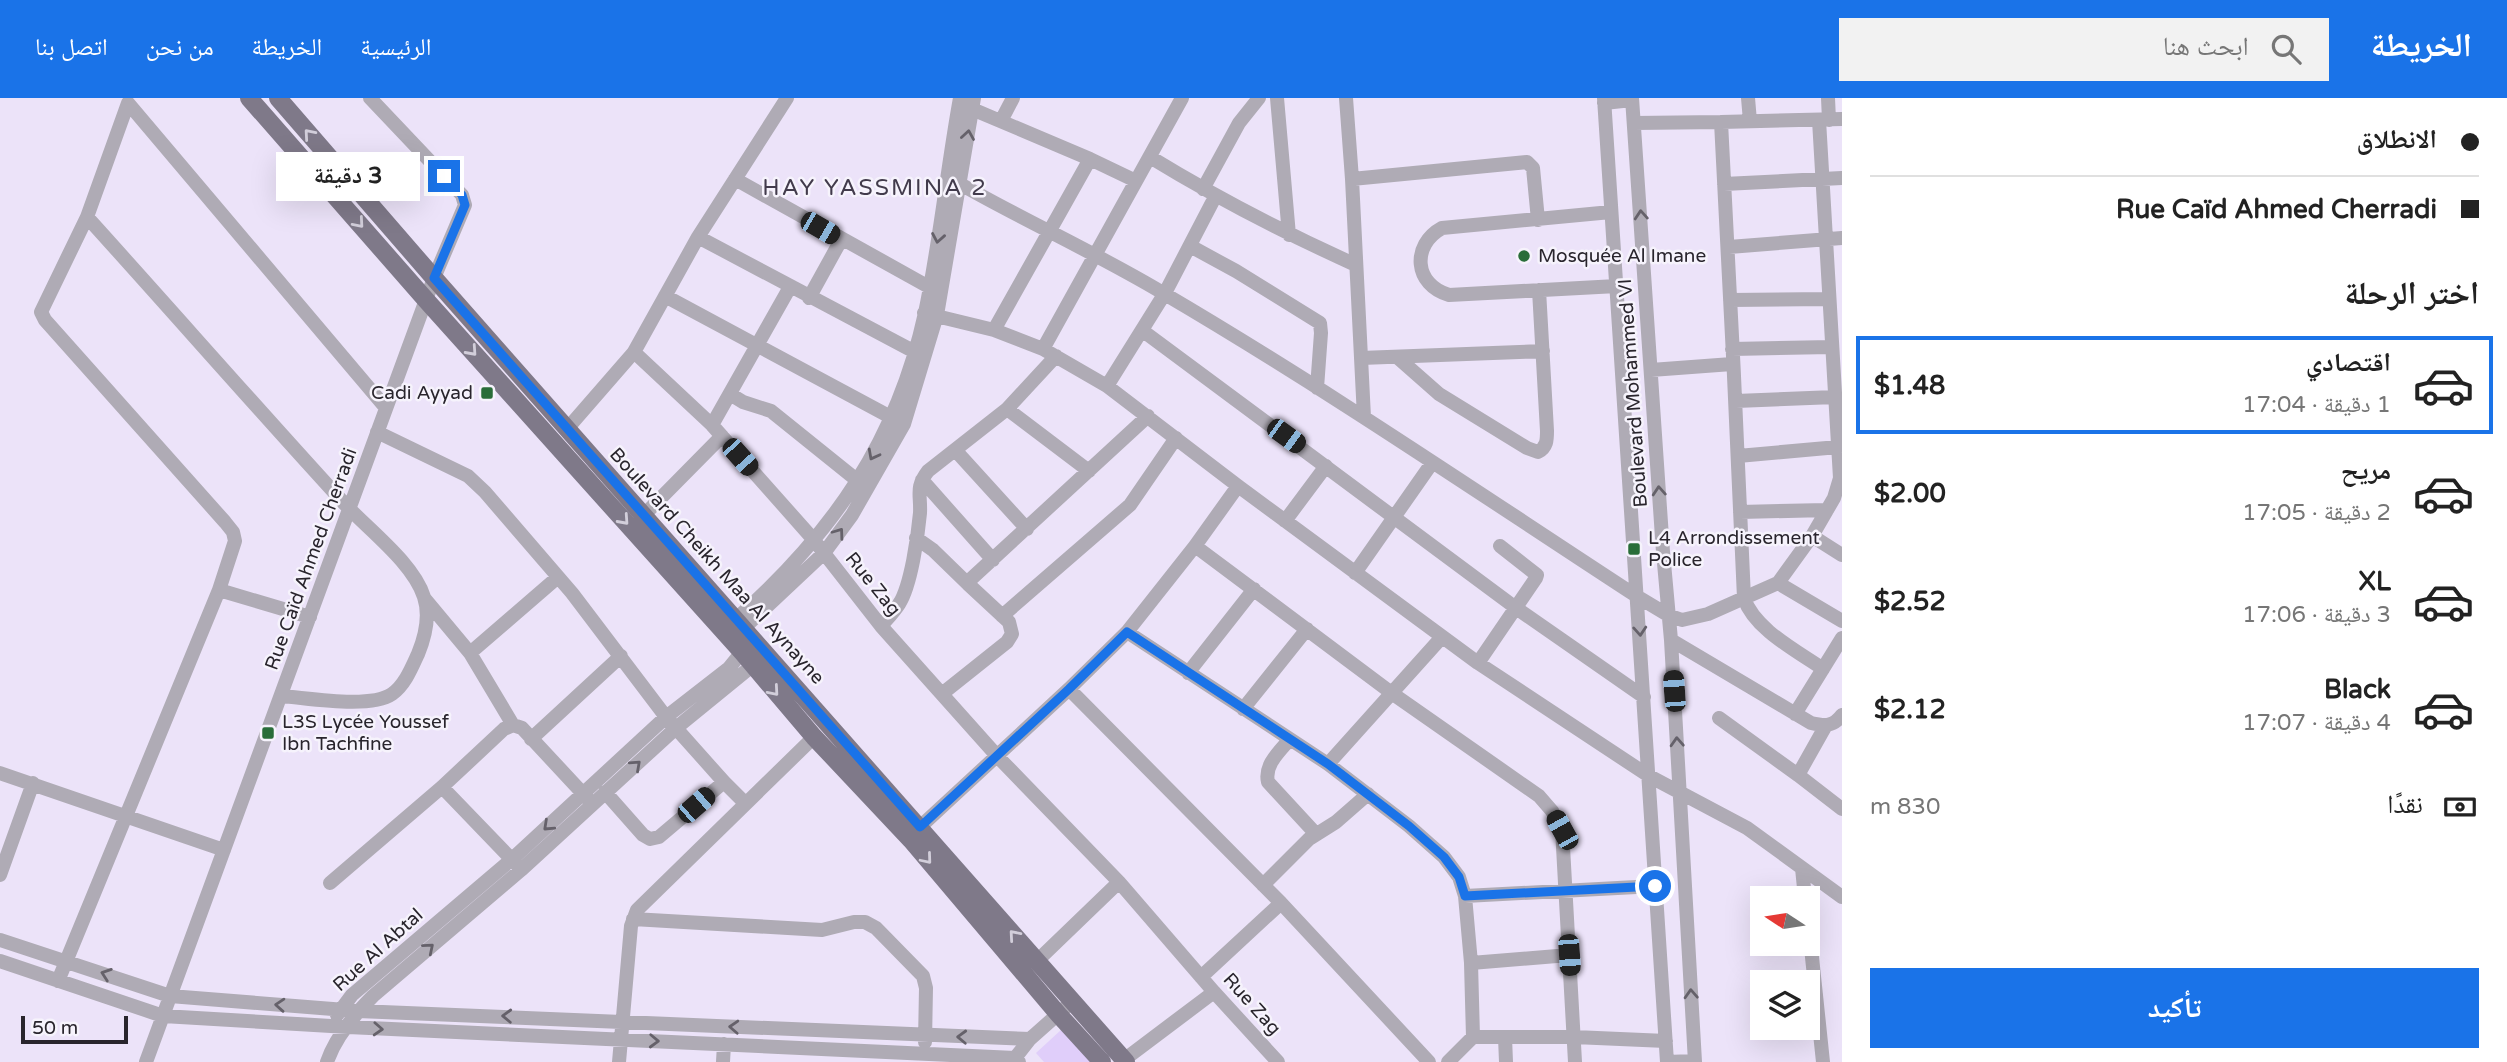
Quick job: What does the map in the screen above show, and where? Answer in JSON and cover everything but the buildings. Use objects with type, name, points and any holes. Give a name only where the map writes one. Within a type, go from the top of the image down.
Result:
[{"type":"main road","name":"Boulevard Cheikh Maa Al Aynayne","points":[[249,98],[814,737],[911,840],[1102,1062]]},
{"type":"main road","name":"Boulevard Cheikh Maa Al Aynayne","points":[[278,98],[567,429],[745,621],[1124,1061]]},
{"type":"street","name":"Rue Caïd Ahmed Cherradi","points":[[146,1062],[434,278],[465,205],[462,195],[370,98]]},
{"type":"street","points":[[567,429],[634,352],[698,237],[787,98]]},
{"type":"street","points":[[745,621],[824,553],[852,514],[897,421],[931,314],[954,181],[960,98]]},
{"type":"street","points":[[1001,121],[1013,98]]},
{"type":"street","points":[[881,626],[904,595],[920,513],[919,486],[922,480],[928,471],[1006,409],[1049,353],[1096,254],[1182,98]]},
{"type":"street","points":[[1107,386],[1165,293],[1189,246],[1239,123],[1259,98]]},
{"type":"street","points":[[1278,98],[1289,235]]},
{"type":"street","points":[[1346,98],[1364,417]]},
{"type":"street","points":[[1748,98],[1749,121]]},
{"type":"street","points":[[954,181],[1165,293],[1364,417],[1638,597],[1668,615],[1682,620],[1693,619],[1778,583],[1812,536],[1838,490],[1841,478],[1838,447],[1839,399],[1831,347],[1833,304],[1822,178],[1830,120],[1828,98]]},
{"type":"street","points":[[1604,100],[1632,99]]},
{"type":"street","name":"Boulevard Mohammed VI","points":[[1632,99],[1671,640],[1695,1062]]},
{"type":"street","name":"Boulevard Mohammed VI","points":[[1604,100],[1667,1062]]},
{"type":"street","points":[[58,981],[127,818],[219,590],[236,541],[233,532],[42,315],[41,310],[87,216],[125,101]]},
{"type":"street","points":[[125,101],[386,408]]},
{"type":"street","points":[[745,621],[842,506],[897,421],[915,352],[931,314],[929,287],[973,103],[1001,121],[1136,181]]},
{"type":"street","points":[[1634,123],[1830,120]]},
{"type":"street","points":[[1721,122],[1744,598],[1748,611],[1760,624],[1823,669]]},
{"type":"street","points":[[1150,157],[1209,193],[1289,235],[1356,265]]},
{"type":"street","points":[[994,330],[1048,229],[1090,159]]},
{"type":"street","points":[[1352,179],[1527,162],[1532,168],[1538,220]]},
{"type":"street","points":[[1724,184],[1842,178]]},
{"type":"street","points":[[735,179],[929,287]]},
{"type":"street","points":[[1611,212],[1442,228],[1431,234],[1424,243],[1420,257],[1422,271],[1429,285],[1449,295],[1617,286]]},
{"type":"street","points":[[87,216],[349,509],[401,562],[425,598],[470,653],[513,725],[522,728],[587,799]]},
{"type":"street","points":[[698,237],[915,352]]},
{"type":"street","points":[[1729,247],[1842,238]]},
{"type":"street","points":[[810,298],[841,240]]},
{"type":"street","points":[[1189,246],[1236,271],[1320,323],[1317,388]]},
{"type":"street","points":[[644,515],[717,431],[730,394],[790,287]]},
{"type":"street","points":[[1397,357],[1439,394],[1462,410],[1538,452],[1544,449],[1547,441],[1539,290]]},
{"type":"street","points":[[665,296],[897,421]]},
{"type":"street","points":[[1730,300],[1833,304]]},
{"type":"street","points":[[931,314],[994,330],[1049,353],[1107,386],[1478,663],[1649,776],[1747,828],[1841,893]]},
{"type":"street","points":[[1143,331],[1396,516],[1516,608],[1644,698]]},
{"type":"street","points":[[1651,370],[1732,356],[1831,347]]},
{"type":"street","points":[[1361,358],[1543,351]]},
{"type":"street","name":"Rue Zag","points":[[634,352],[717,431],[813,539],[881,626],[998,757],[1119,882],[1278,1062]]},
{"type":"street","points":[[730,394],[743,402],[771,411],[858,481]]},
{"type":"street","points":[[1736,401],[1839,399]]},
{"type":"street","points":[[1006,409],[1089,471]]},
{"type":"street","points":[[973,579],[1148,416]]},
{"type":"street","points":[[377,432],[468,476],[485,492],[558,577],[666,717],[745,803]]},
{"type":"street","points":[[1002,616],[1130,505],[1176,438]]},
{"type":"street","points":[[1738,456],[1838,447]]},
{"type":"street","points":[[956,451],[1027,529]]},
{"type":"street","points":[[1355,573],[1432,463]]},
{"type":"street","points":[[1285,521],[1326,466]]},
{"type":"street","points":[[922,480],[993,560]]},
{"type":"street","points":[[920,827],[998,757],[1127,632],[1238,486]]},
{"type":"street","points":[[1741,512],[1827,510]]},
{"type":"street","points":[[1812,536],[1842,555]]},
{"type":"street","points":[[916,538],[973,579],[1009,622],[1012,634],[1007,642],[943,693]]},
{"type":"street","points":[[1195,546],[1393,694],[1539,796],[1552,811],[1562,830],[1575,1062]]},
{"type":"street","points":[[1478,663],[1536,575],[1500,546]]},
{"type":"street","points":[[470,653],[558,577]]},
{"type":"street","points":[[1778,583],[1842,621]]},
{"type":"street","points":[[1188,673],[1254,589]]},
{"type":"street","points":[[219,590],[310,617]]},
{"type":"street","points":[[282,696],[373,701],[394,693],[420,649],[427,617],[425,598]]},
{"type":"street","points":[[1243,709],[1307,628]]},
{"type":"street","points":[[1127,632],[1328,764],[1444,857],[1459,877],[1465,896],[1471,963],[1473,1037]]},
{"type":"street","points":[[1328,764],[1442,637]]},
{"type":"street","points":[[1795,714],[1842,638]]},
{"type":"street","points":[[1671,640],[1811,723],[1836,723]]},
{"type":"street","points":[[531,738],[621,656]]},
{"type":"street","name":"Rue Al Abtal","points":[[329,1056],[358,1011],[587,799],[666,717],[729,668],[747,659]]},
{"type":"street","name":"Rue Al Abtal","points":[[587,799],[605,792],[677,728],[747,659]]},
{"type":"street","points":[[1069,689],[1281,903],[1429,1062]]},
{"type":"street","points":[[1719,718],[1842,809]]},
{"type":"street","points":[[1798,775],[1836,723]]},
{"type":"street","points":[[330,883],[442,787],[504,729],[513,725]]},
{"type":"street","points":[[619,1062],[633,919],[648,897],[814,737]]},
{"type":"street","points":[[1290,739],[1274,758],[1266,778],[1316,834]]},
{"type":"street","points":[[0,773],[224,850]]},
{"type":"street","points":[[605,792],[643,835],[650,839],[659,838],[724,782]]},
{"type":"street","points":[[0,875],[33,783]]},
{"type":"street","points":[[442,787],[517,864]]},
{"type":"street","points":[[1263,885],[1309,839],[1336,822],[1367,794]]},
{"type":"street","name":"Rue Al Abtal","points":[[329,1056],[331,1026],[352,995],[517,864]]},
{"type":"street","points":[[1802,867],[1804,886]]},
{"type":"street","points":[[1037,961],[1119,882]]},
{"type":"street","points":[[1465,896],[1655,886]]},
{"type":"street","points":[[1201,976],[1281,903]]},
{"type":"street","points":[[633,919],[822,930],[864,922],[876,928],[923,976],[926,988],[924,1054]]},
{"type":"street","points":[[0,940],[170,996],[358,1011],[1030,1039]]},
{"type":"street","points":[[1471,963],[1569,955]]},
{"type":"street","points":[[1812,956],[1823,1062]]},
{"type":"street","points":[[0,961],[163,1016],[724,1044],[823,1056],[924,1054],[1017,1060],[1030,1039],[1072,1001]]},
{"type":"street","points":[[1124,1061],[1214,992]]},
{"type":"street","points":[[823,1032],[823,1056]]},
{"type":"street","points":[[1448,1062],[1473,1037],[1574,1037],[1665,1041]]},
{"type":"street","points":[[1505,1037],[1506,1062]]},
{"type":"street","points":[[723,1062],[724,1044]]},
{"type":"street","points":[[1667,1062],[1695,1062]]},
{"type":"shaded area","points":[[1061,1030],[1091,1062],[1044,1062],[1036,1053]]},
{"type":"place","name":"Mosquée Al Imane","points":[[1524,256]]},
{"type":"place","name":"Cadi Ayyad","points":[[487,393]]},
{"type":"place","name":"L4 Arrondissement Police","points":[[1634,549]]},
{"type":"place","name":"L3S Lycée Youssef Ibn Tachfine","points":[[268,733]]},
{"type":"district","name":"HAY YASSMINA 2","points":[[875,188]]},
{"type":"route","points":[[444,176],[462,195],[465,205],[434,278],[920,827],[998,757],[1127,632],[1328,764],[1409,826],[1444,857],[1459,877],[1465,896],[1655,886]]}]
